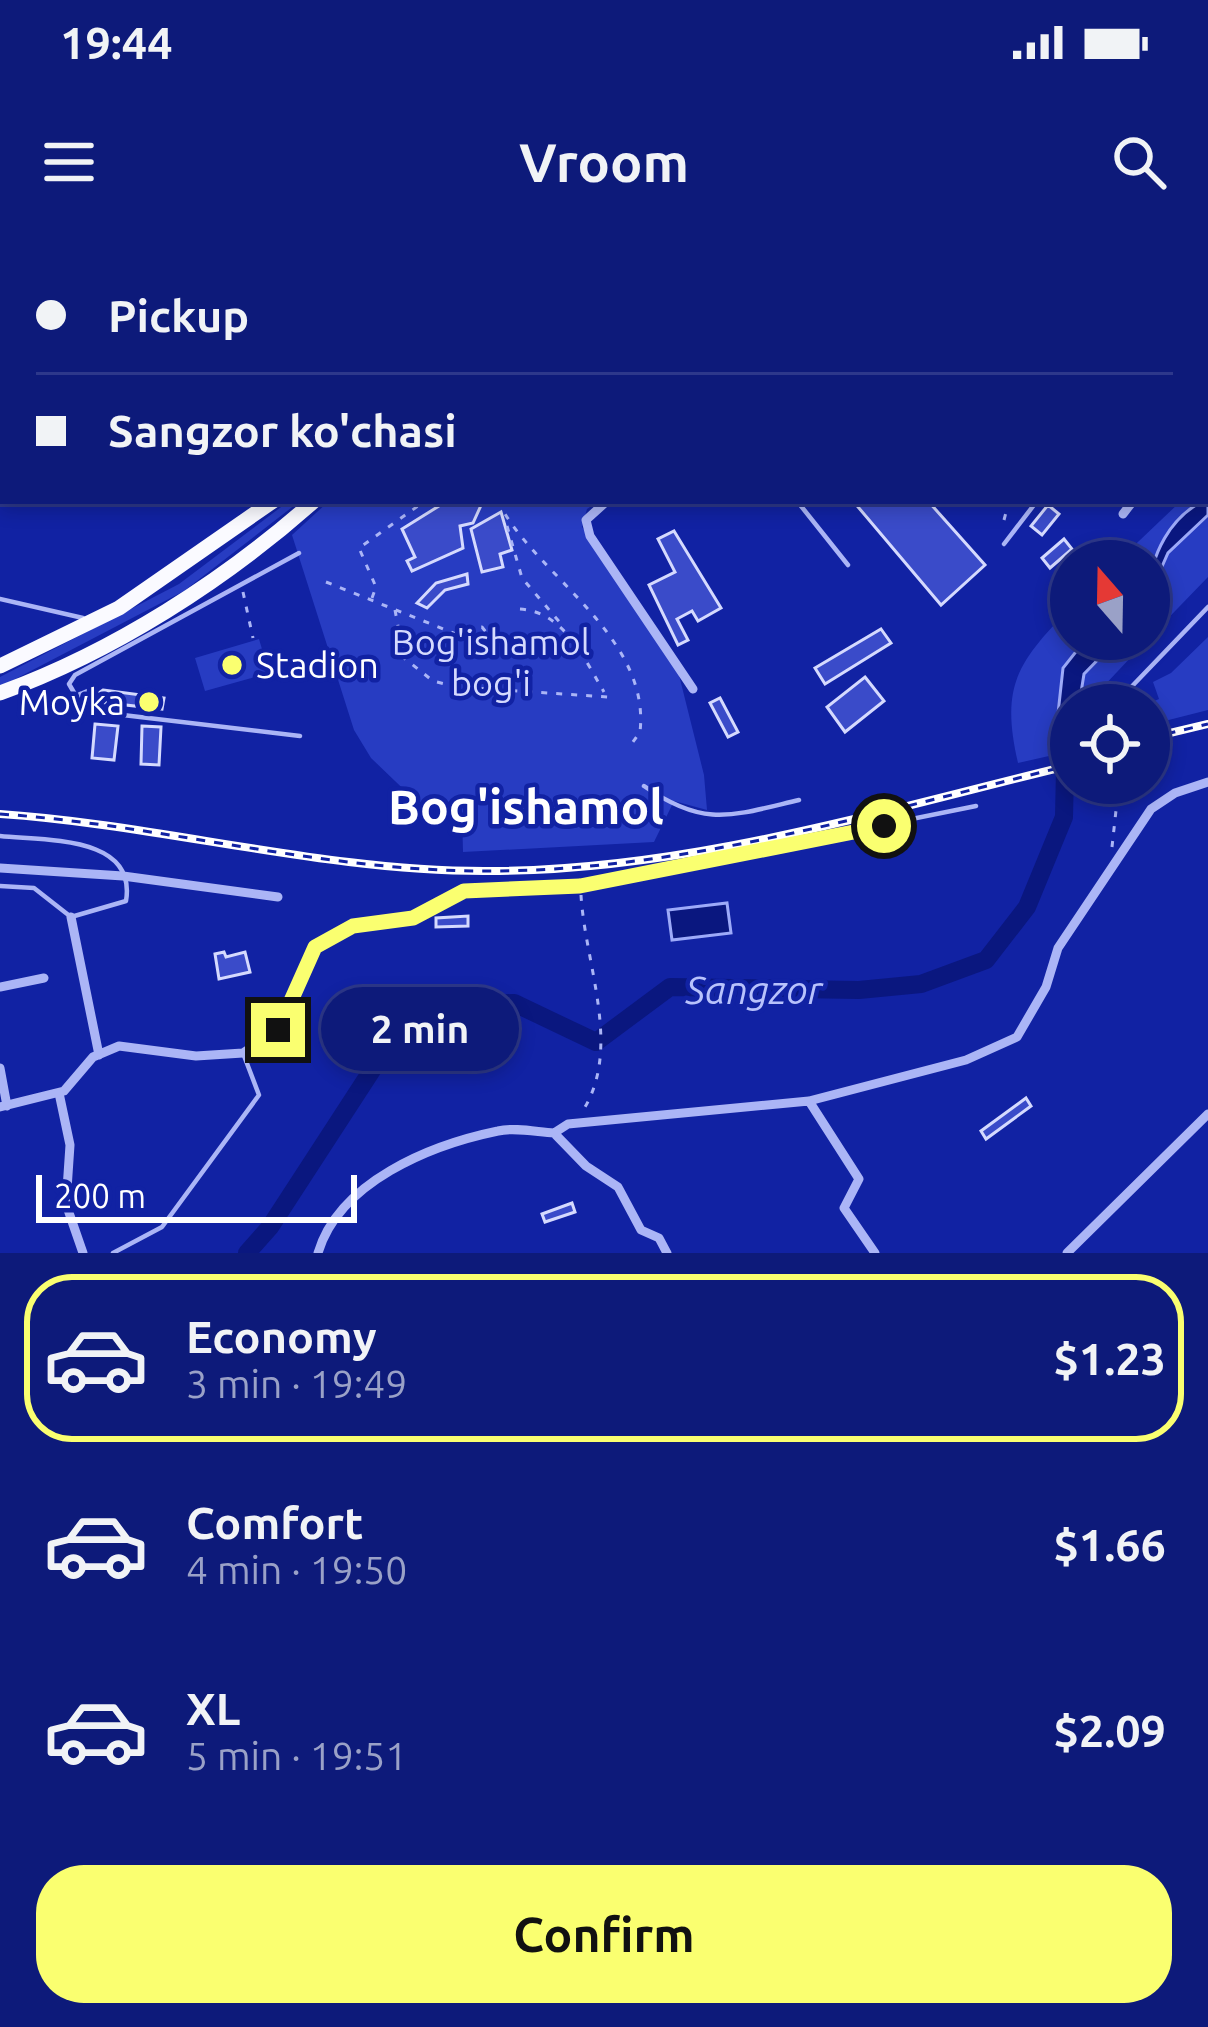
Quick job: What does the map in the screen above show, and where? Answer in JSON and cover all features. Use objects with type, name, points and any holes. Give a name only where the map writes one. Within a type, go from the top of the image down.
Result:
[{"type":"main road","points":[[0,666],[172,575],[269,504]]},
{"type":"main road","points":[[0,693],[74,667],[267,555],[311,504]]},
{"type":"street","points":[[604,504],[586,520],[590,536],[693,689]]},
{"type":"street","points":[[1123,514],[1130,504]]},
{"type":"street","points":[[318,1253],[325,1228],[395,1166],[501,1130],[554,1133],[574,1124],[809,1101],[966,1060],[1017,1037],[1046,988],[1058,949],[1151,809],[1175,793],[1208,782]]},
{"type":"street","points":[[0,868],[127,876],[278,897]]},
{"type":"street","points":[[71,917],[99,1054]]},
{"type":"street","points":[[0,1068],[3,1107],[59,1093],[99,1054],[119,1046],[196,1056],[243,1053],[278,1030],[315,947]]},
{"type":"street","points":[[0,987],[44,977]]},
{"type":"street","points":[[59,1093],[70,1145],[66,1204],[82,1253]]},
{"type":"street","points":[[809,1101],[859,1180],[844,1208],[875,1253]]},
{"type":"street","points":[[1067,1253],[1208,1114]]},
{"type":"street","points":[[554,1133],[586,1166],[618,1187],[641,1230],[659,1238],[668,1253]]},
{"type":"lane","points":[[799,504],[848,565]]},
{"type":"lane","points":[[1004,544],[1035,504]]},
{"type":"lane","points":[[92,689],[76,696],[69,684],[74,667],[241,585],[267,555],[299,553]]},
{"type":"lane","points":[[0,599],[94,620]]},
{"type":"lane","points":[[1134,684],[1208,607]]},
{"type":"lane","points":[[80,694],[89,711],[300,736]]},
{"type":"lane","points":[[644,786],[682,812],[706,815],[799,800]]},
{"type":"lane","points":[[315,947],[353,926],[413,918],[464,891],[580,886],[976,806]]},
{"type":"lane","points":[[0,836],[92,847],[116,858],[127,876],[126,902],[71,917],[34,888],[0,886]]},
{"type":"lane","points":[[113,1253],[162,1227],[260,1095],[243,1053]]},
{"type":"path","points":[[372,600],[376,587],[359,548],[421,504]]},
{"type":"path","points":[[395,610],[404,658],[433,682],[490,693],[606,695],[553,608],[522,578],[499,504]]},
{"type":"path","points":[[1004,520],[1008,504]]},
{"type":"path","points":[[506,524],[513,524],[536,559],[574,589],[636,688],[640,732],[628,749]]},
{"type":"path","points":[[326,582],[466,638],[476,652],[484,651],[492,640]]},
{"type":"path","points":[[241,585],[254,638]]},
{"type":"path","points":[[520,608],[534,610],[564,628]]},
{"type":"path","points":[[466,638],[470,630],[482,627],[492,640],[516,645]]},
{"type":"path","points":[[1106,872],[1117,804]]},
{"type":"path","points":[[574,1124],[601,1078],[595,968],[580,886]]},
{"type":"green space","points":[[285,504],[296,504],[184,591],[0,687],[0,677],[179,584]]},
{"type":"green space","name":"Bog'ishamol bog'i","points":[[326,504],[594,504],[587,509],[582,527],[677,667],[704,775],[707,810],[674,801],[654,842],[463,852],[462,813],[419,804],[371,758],[354,730],[292,535]]},
{"type":"green space","points":[[1178,504],[1208,504],[1208,577],[1170,616],[1170,540],[1140,540]]},
{"type":"green space","points":[[1050,631],[1050,660],[1128,660],[1106,684],[1050,684],[1050,756],[1018,763],[1013,694]]},
{"type":"green space","points":[[1208,637],[1208,710],[1170,720],[1170,684],[1153,682],[1171,673]]},
{"type":"green space","name":"Stadion","points":[[259,639],[269,673],[205,691],[195,658]]},
{"type":"shaded area","points":[[1199,504],[1208,504],[1208,515],[1170,551],[1170,540],[1164,540],[1183,515]]},
{"type":"shaded area","points":[[1069,660],[1098,660],[1084,674],[1082,684],[1061,684]]},
{"type":"shaded area","points":[[727,903],[731,933],[672,940],[668,910]]},
{"type":"building","points":[[442,504],[482,504],[473,523],[460,526],[463,548],[412,571],[407,561],[415,557],[402,529]]},
{"type":"building","points":[[856,504],[931,504],[985,565],[941,605]]},
{"type":"building","points":[[1048,505],[1059,514],[1042,535],[1031,526]]},
{"type":"building","points":[[501,512],[512,550],[500,554],[503,567],[482,572],[471,529]]},
{"type":"building","points":[[674,531],[721,608],[698,621],[692,611],[677,619],[688,640],[678,645],[649,585],[675,572],[658,539]]},
{"type":"building","points":[[467,574],[468,584],[445,590],[427,608],[417,603],[436,583]]},
{"type":"building","points":[[881,629],[891,643],[825,684],[815,668]]},
{"type":"building","points":[[865,677],[884,701],[845,732],[827,707]]},
{"type":"building","points":[[103,690],[164,698],[162,709],[99,702],[96,695]]},
{"type":"building","points":[[720,698],[738,732],[728,737],[710,703]]},
{"type":"building","points":[[95,724],[118,726],[114,760],[92,758]]},
{"type":"building","points":[[142,726],[161,727],[159,765],[141,764]]},
{"type":"building","points":[[468,916],[468,926],[436,927],[436,918]]},
{"type":"building","points":[[224,952],[226,957],[245,952],[250,972],[219,979],[215,954]]},
{"type":"building","points":[[1026,1098],[1031,1106],[986,1139],[981,1131]]},
{"type":"building","points":[[572,1203],[575,1212],[545,1222],[542,1214]]},
{"type":"waterway","name":"Sangzor","points":[[247,1253],[270,1227],[400,1027],[451,1005],[514,1003],[596,1042],[670,987],[859,990],[921,984],[986,960],[1027,907],[1064,817],[1064,804]]},
{"type":"railway","points":[[1170,733],[1208,724]]},
{"type":"railway","points":[[0,814],[366,864],[489,871],[563,868],[710,850],[1050,770]]},
{"type":"place","name":"Stadion","points":[[232,665]]},
{"type":"place","name":"Moyka","points":[[149,702]]},
{"type":"district","name":"Bog'ishamol","points":[[526,807]]},
{"type":"route","points":[[278,1030],[303,983],[315,947],[353,926],[413,918],[464,891],[580,886],[700,866],[884,826]]}]
